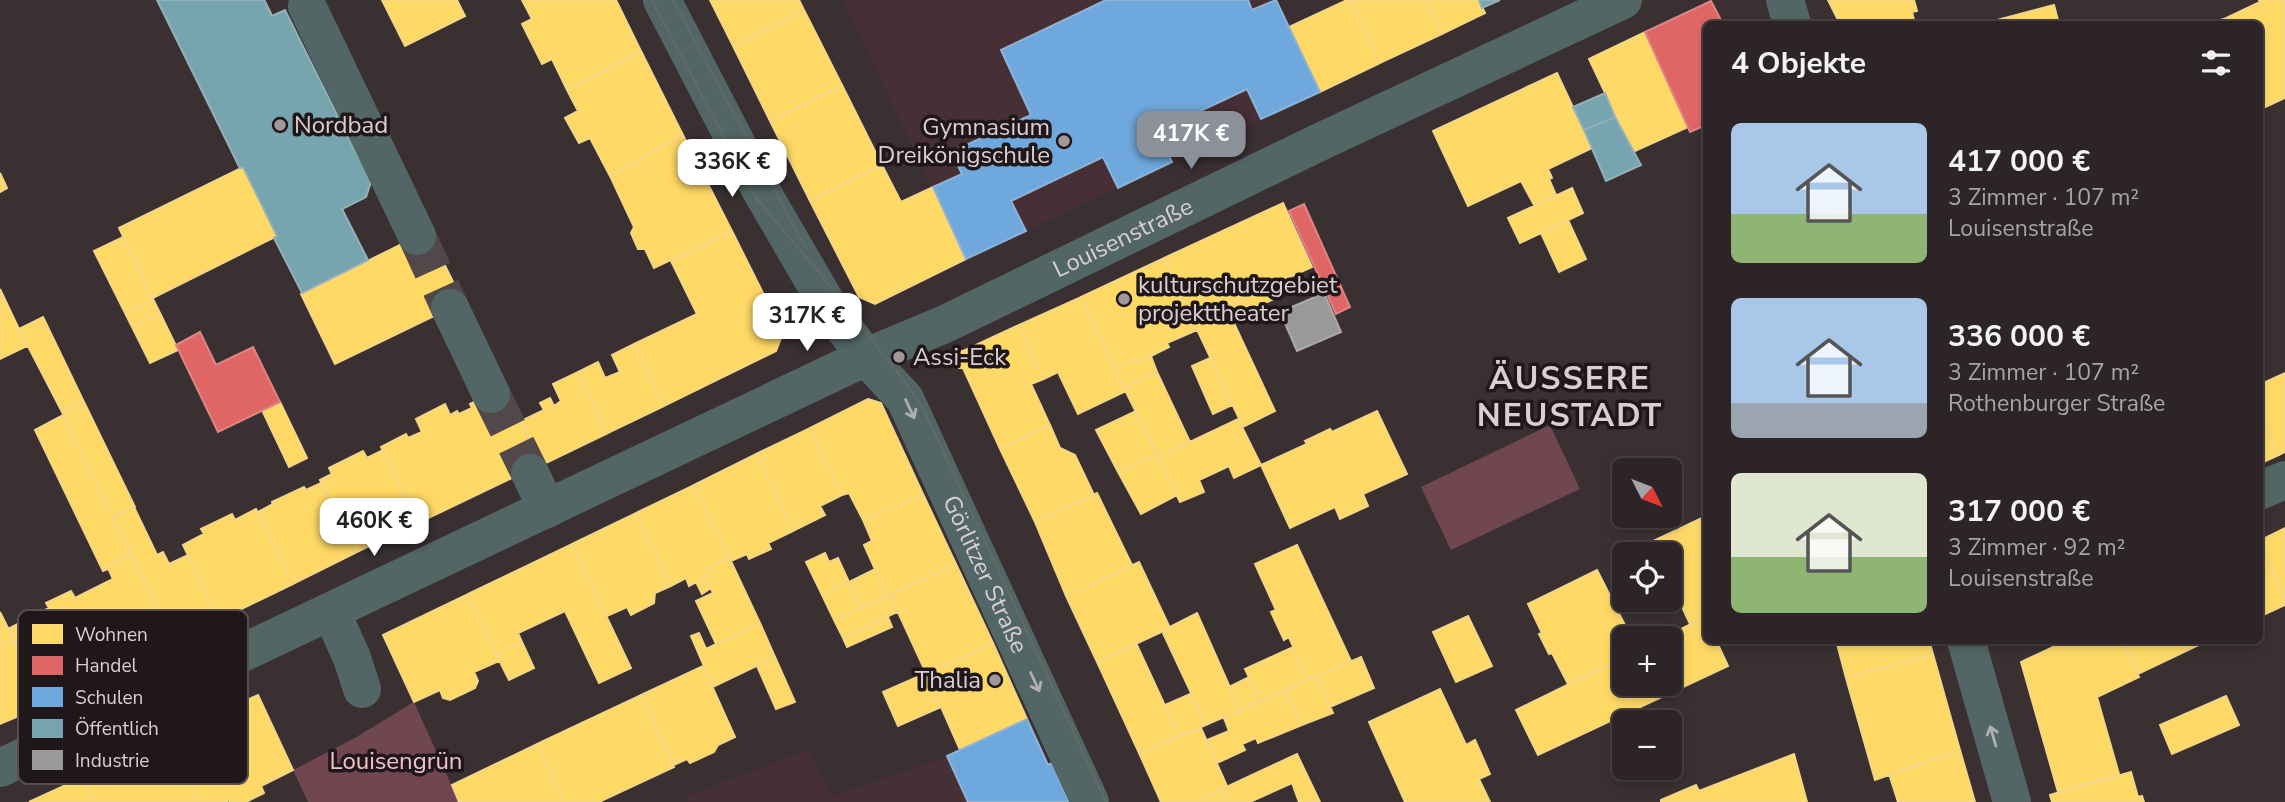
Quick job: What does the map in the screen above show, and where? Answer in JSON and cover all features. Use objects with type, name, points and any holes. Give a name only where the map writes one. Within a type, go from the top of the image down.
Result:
[{"type":"street","name":"Görlitzer Straße","points":[[662,0],[759,187],[831,311],[866,357],[905,399],[1090,802]]},
{"type":"street","name":"Louisenstraße","points":[[248,650],[866,357],[945,324],[1324,140],[1623,0]]},
{"type":"street","points":[[1785,0],[1791,21]]},
{"type":"street","points":[[307,6],[417,236]]},
{"type":"street","points":[[450,308],[491,394]]},
{"type":"street","points":[[530,473],[547,509]]},
{"type":"street","points":[[2263,489],[2285,480]]},
{"type":"street","points":[[331,611],[352,657],[362,689]]},
{"type":"street","points":[[1967,644],[2012,802]]},
{"type":"street","name":"Louisenstraße","points":[[0,768],[18,759]]},
{"type":"shaded area","name":"Gymnasium Dreikönigschule","points":[[843,0],[1276,0],[1320,92],[966,259]]},
{"type":"shaded area","points":[[1027,719],[1069,802],[688,802],[685,797],[809,749],[832,797],[947,756]]},
{"type":"green space","points":[[1550,425],[1580,489],[1451,550],[1421,487]]},
{"type":"green space","name":"Louisengrün","points":[[414,702],[459,802],[308,802],[293,770],[353,739]]},
{"type":"building: Wohnen","points":[[245,0],[264,0],[274,20],[216,49],[202,21]]},
{"type":"building: Wohnen","points":[[382,0],[457,0],[465,16],[405,46]]},
{"type":"building: Wohnen","points":[[522,0],[616,0],[641,51],[567,90],[552,59],[542,64],[522,24],[532,19]]},
{"type":"building: Wohnen","points":[[710,0],[799,0],[804,10],[733,46]]},
{"type":"building: Wohnen","points":[[1351,0],[1380,63],[1320,92],[1289,27]]},
{"type":"building: Wohnen","points":[[1351,0],[1426,0],[1442,34],[1380,63]]},
{"type":"building: Wohnen","points":[[1426,0],[1479,0],[1485,13],[1442,34]]},
{"type":"building: Wohnen","points":[[1828,0],[1914,0],[1917,11],[1912,12],[1914,21],[1838,21]]},
{"type":"building: Wohnen","points":[[2259,0],[2285,0],[2285,98],[2263,108],[2263,21],[2224,19],[2260,2]]},
{"type":"building: Wohnen","points":[[2054,5],[2058,21],[1993,21]]},
{"type":"building: Wohnen","points":[[804,10],[842,85],[770,121],[733,46]]},
{"type":"building: Wohnen","points":[[1645,32],[1688,127],[1633,152],[1589,59]]},
{"type":"building: Wohnen","points":[[641,51],[683,135],[610,176],[590,138],[579,143],[565,118],[578,111],[567,90]]},
{"type":"building: Wohnen","points":[[273,59],[326,166],[318,181],[264,209],[243,167],[240,168],[204,94]]},
{"type":"building: Wohnen","points":[[1557,73],[1592,148],[1548,169],[1556,195],[1534,205],[1521,181],[1468,206],[1433,131]]},
{"type":"building: Wohnen","points":[[842,85],[882,165],[810,201],[770,121]]},
{"type":"building: Wohnen","points":[[683,135],[732,231],[654,268],[645,249],[638,249],[631,233],[634,227],[610,176]]},
{"type":"building: Wohnen","points":[[882,165],[901,202],[933,187],[966,259],[875,304],[859,297],[810,201]]},
{"type":"building: Wohnen","points":[[243,167],[277,236],[153,298],[119,228]]},
{"type":"building: Wohnen","points":[[0,173],[7,188],[0,192]]},
{"type":"building: Wohnen","points":[[1572,188],[1583,213],[1520,243],[1508,218]]},
{"type":"building: Wohnen","points":[[1283,203],[1312,267],[1193,321],[1164,258]]},
{"type":"building: Wohnen","points":[[1568,220],[1586,259],[1559,272],[1541,233]]},
{"type":"building: Wohnen","points":[[428,231],[463,302],[335,364],[301,294]]},
{"type":"building: Wohnen","points":[[732,231],[783,333],[776,351],[664,406],[634,344],[697,314],[671,261]]},
{"type":"building: Wohnen","points":[[123,237],[153,299],[125,313],[94,251]]},
{"type":"building: Wohnen","points":[[1164,258],[1197,330],[1167,343],[1169,347],[1151,356],[1137,362],[1135,359],[1115,369],[1081,297]]},
{"type":"building: Wohnen","points":[[1268,287],[1274,299],[1230,316],[1226,306]]},
{"type":"building: Wohnen","points":[[0,289],[27,346],[0,359]]},
{"type":"building: Wohnen","points":[[1081,297],[1126,391],[1078,414],[1058,372],[1044,379],[1019,325]]},
{"type":"building: Wohnen","points":[[153,299],[160,313],[132,327],[125,313]]},
{"type":"building: Wohnen","points":[[1226,306],[1275,411],[1243,427],[1193,321]]},
{"type":"building: Wohnen","points":[[160,313],[178,350],[150,363],[132,327]]},
{"type":"building: Wohnen","points":[[43,317],[84,402],[62,412],[19,329]]},
{"type":"building: Wohnen","points":[[1019,325],[1044,379],[1031,384],[1050,425],[1000,449],[963,368],[959,368],[960,351]]},
{"type":"building: Wohnen","points":[[634,344],[664,406],[608,433],[578,372],[598,362],[605,378],[620,372],[612,355]]},
{"type":"building: Wohnen","points":[[1151,356],[1157,372],[1124,388],[1115,369],[1135,359],[1137,362]]},
{"type":"building: Wohnen","points":[[1210,358],[1232,405],[1213,414],[1192,366]]},
{"type":"building: Wohnen","points":[[578,372],[608,433],[542,465],[521,421],[544,410],[540,403],[550,398],[554,406],[561,401],[553,384]]},
{"type":"building: Wohnen","points":[[1157,372],[1190,442],[1158,457],[1124,388]]},
{"type":"building: Wohnen","points":[[2285,373],[2285,452],[2279,455],[2263,421],[2263,383]]},
{"type":"building: Wohnen","points":[[504,388],[543,467],[516,476],[418,523],[381,447],[406,434],[408,438],[422,432],[416,419],[445,404],[450,415],[457,411],[459,414],[472,408],[470,404]]},
{"type":"building: Wohnen","points":[[868,399],[881,403],[923,494],[863,520],[849,493],[842,495],[810,428]]},
{"type":"building: Wohnen","points":[[84,402],[135,507],[113,517],[62,412]]},
{"type":"building: Wohnen","points":[[280,402],[307,458],[289,467],[262,410]]},
{"type":"building: Wohnen","points":[[1136,411],[1157,453],[1118,472],[1096,430]]},
{"type":"building: Wohnen","points":[[1377,411],[1407,474],[1363,494],[1368,506],[1340,519],[1335,507],[1290,528],[1261,465],[1307,444],[1305,441],[1330,429],[1332,432]]},
{"type":"building: Wohnen","points":[[63,415],[132,554],[107,566],[108,569],[103,571],[35,430]]},
{"type":"building: Wohnen","points":[[1238,419],[1261,465],[1234,478],[1229,466],[1199,480],[1204,492],[1180,502],[1158,457]]},
{"type":"building: Wohnen","points":[[2263,421],[2279,455],[2263,462]]},
{"type":"building: Wohnen","points":[[1050,425],[1060,448],[1075,455],[1094,495],[1035,522],[1000,449]]},
{"type":"building: Wohnen","points":[[810,428],[842,495],[820,506],[825,515],[793,531],[756,454]]},
{"type":"building: Wohnen","points":[[383,450],[418,523],[355,553],[320,480],[332,474],[329,468],[363,451],[367,458]]},
{"type":"building: Wohnen","points":[[1157,453],[1177,495],[1141,514],[1118,472]]},
{"type":"building: Wohnen","points":[[756,454],[793,531],[768,543],[771,549],[749,559],[747,554],[731,561],[694,485]]},
{"type":"building: Wohnen","points":[[321,483],[355,553],[293,584],[258,512],[273,504],[272,502],[304,487],[306,490]]},
{"type":"building: Wohnen","points":[[694,485],[729,557],[706,569],[709,575],[689,586],[686,578],[671,586],[636,513]]},
{"type":"building: Wohnen","points":[[1097,493],[1132,565],[1066,596],[1035,522]]},
{"type":"building: Wohnen","points":[[923,494],[956,564],[887,596],[864,545],[872,541],[863,520]]},
{"type":"building: Wohnen","points":[[134,507],[157,555],[163,552],[169,564],[188,555],[214,610],[158,610],[113,517]]},
{"type":"building: Wohnen","points":[[256,509],[293,584],[240,610],[214,610],[183,545],[204,534],[201,529],[232,514],[235,520]]},
{"type":"building: Wohnen","points":[[636,513],[671,586],[655,593],[654,603],[631,615],[627,607],[607,616],[572,544]]},
{"type":"building: Wohnen","points":[[1703,517],[1703,618],[1690,624],[1682,607],[1682,542],[1651,542]]},
{"type":"building: Wohnen","points":[[2285,528],[2285,600],[2263,550],[2263,539]]},
{"type":"building: Wohnen","points":[[572,544],[631,668],[599,683],[565,611],[518,633],[522,642],[496,654],[468,594]]},
{"type":"building: Wohnen","points":[[1297,545],[1351,661],[1307,680],[1289,637],[1284,640],[1271,612],[1276,610],[1255,564]]},
{"type":"building: Wohnen","points":[[2263,550],[2285,600],[2285,605],[2263,615]]},
{"type":"building: Wohnen","points":[[825,553],[829,562],[838,558],[849,582],[822,595],[806,562]]},
{"type":"building: Wohnen","points":[[132,554],[159,610],[45,610],[49,608],[46,603],[71,591],[75,598],[113,579],[107,566]]},
{"type":"building: Wohnen","points":[[729,557],[760,623],[716,644],[696,601],[713,593],[706,577],[709,575],[706,569]]},
{"type":"building: Wohnen","points":[[1139,562],[1170,628],[1097,662],[1066,596]]},
{"type":"building: Wohnen","points":[[956,564],[993,643],[926,673],[890,595]]},
{"type":"building: Wohnen","points":[[875,569],[887,596],[861,608],[849,582]]},
{"type":"building: Wohnen","points":[[1597,570],[1612,600],[1612,612],[1618,612],[1625,626],[1612,626],[1612,663],[1568,684],[1539,634],[1542,633],[1528,604]]},
{"type":"building: Wohnen","points":[[706,577],[711,588],[702,594],[696,582]]},
{"type":"building: Wohnen","points":[[849,582],[861,608],[834,620],[822,595]]},
{"type":"building: Wohnen","points":[[468,594],[499,661],[474,672],[478,681],[475,688],[450,700],[443,698],[440,690],[414,702],[383,635]]},
{"type":"building: Wohnen","points":[[890,595],[897,612],[843,638],[834,620]]},
{"type":"building: Wohnen","points":[[0,612],[14,640],[0,647]]},
{"type":"building: Wohnen","points":[[1197,613],[1240,710],[1206,725],[1162,631]]},
{"type":"building: Wohnen","points":[[1468,616],[1492,666],[1456,682],[1433,632]]},
{"type":"building: Wohnen","points":[[888,617],[892,627],[847,647],[843,638]]},
{"type":"building: Wohnen","points":[[1703,618],[1703,644],[1718,644],[1728,666],[1682,688],[1682,628]]},
{"type":"building: Wohnen","points":[[760,623],[775,657],[713,687],[691,636],[699,633],[706,649]]},
{"type":"building: Wohnen","points":[[18,624],[18,650],[8,629]]},
{"type":"building: Wohnen","points":[[14,640],[18,648],[18,716],[0,724],[0,647]]},
{"type":"building: Wohnen","points":[[522,642],[534,668],[509,680],[496,654]]},
{"type":"building: Wohnen","points":[[993,643],[1027,719],[960,750],[926,673]]},
{"type":"building: Wohnen","points":[[1136,643],[1179,736],[1139,753],[1097,662]]},
{"type":"building: Wohnen","points":[[1837,644],[1930,644],[1933,654],[1846,678]]},
{"type":"building: Wohnen","points":[[2059,644],[2124,644],[2139,677],[2097,697],[2119,774],[2058,792],[2021,662]]},
{"type":"building: Wohnen","points":[[2124,644],[2201,644],[2138,674]]},
{"type":"building: Wohnen","points":[[1293,647],[1307,680],[1260,701],[1245,669]]},
{"type":"building: Wohnen","points":[[1933,654],[1960,750],[1875,780],[1846,678]]},
{"type":"building: Wohnen","points":[[775,657],[795,702],[776,709],[757,666]]},
{"type":"building: Wohnen","points":[[1361,657],[1374,688],[1330,707],[1317,676]]},
{"type":"building: Wohnen","points":[[1612,663],[1612,696],[1664,696],[1634,710],[1612,710],[1612,720],[1538,755],[1516,710]]},
{"type":"building: Wohnen","points":[[703,666],[735,737],[718,745],[714,752],[690,763],[687,759],[674,765],[641,695]]},
{"type":"building: Wohnen","points":[[926,673],[941,707],[898,726],[883,692]]},
{"type":"building: Wohnen","points":[[1317,676],[1333,713],[1302,725],[1285,690]]},
{"type":"building: Wohnen","points":[[1249,677],[1260,701],[1240,710],[1229,687]]},
{"type":"building: Wohnen","points":[[1440,689],[1466,745],[1475,740],[1490,774],[1479,779],[1490,802],[1405,802],[1369,722]]},
{"type":"building: Wohnen","points":[[1285,690],[1302,725],[1258,743],[1256,738],[1242,744],[1245,750],[1217,763],[1207,740],[1229,731],[1224,718]]},
{"type":"building: Wohnen","points":[[1190,694],[1206,725],[1179,736],[1165,705]]},
{"type":"building: Wohnen","points":[[258,695],[293,770],[261,786],[264,793],[246,802],[199,802],[190,784],[248,784],[248,700]]},
{"type":"building: Wohnen","points":[[641,695],[674,767],[599,802],[564,802],[537,744]]},
{"type":"building: Wohnen","points":[[2226,696],[2239,725],[2172,754],[2160,725]]},
{"type":"building: Wohnen","points":[[1201,728],[1227,786],[1194,802],[1161,802],[1139,753]]},
{"type":"building: Wohnen","points":[[537,744],[564,802],[459,802],[452,785]]},
{"type":"building: Wohnen","points":[[1960,750],[1975,802],[1898,802],[1889,774]]},
{"type":"building: Wohnen","points":[[1297,754],[1320,802],[1299,802],[1292,783],[1250,802],[1228,802],[1222,789]]},
{"type":"building: Wohnen","points":[[1794,754],[1807,802],[1661,802],[1696,785],[1699,791]]},
{"type":"building: Wohnen","points":[[2131,772],[2138,797],[2142,796],[2144,802],[2052,802],[2050,795]]},
{"type":"building: Wohnen","points":[[68,784],[86,784],[95,802],[29,802]]},
{"type":"building: Wohnen","points":[[86,784],[190,784],[199,802],[95,802]]},
{"type":"building: Wohnen","points":[[1222,789],[1228,802],[1194,802]]},
{"type":"building: Handel","points":[[1711,1],[1721,21],[1703,21],[1703,126],[1690,132],[1645,32]]},
{"type":"building: Handel","points":[[1304,204],[1350,307],[1336,314],[1289,211]]},
{"type":"building: Handel","points":[[200,332],[216,365],[253,347],[280,402],[218,432],[176,345]]},
{"type":"building: Schulen","name":"Gymnasium Dreikönigschule","points":[[1106,0],[1248,0],[1252,10],[1276,0],[1320,92],[1261,119],[1247,89],[1158,131],[1172,162],[1118,188],[1103,157],[1011,201],[1026,231],[966,259],[933,187],[962,174],[951,152],[1031,115],[1001,50]]},
{"type":"building: Schulen","points":[[1027,719],[1048,765],[1052,763],[1069,802],[968,802],[947,756]]},
{"type":"building: Öffentlich","name":"Nordbad","points":[[157,0],[264,0],[272,16],[285,10],[358,157],[360,156],[372,179],[366,197],[342,209],[368,260],[302,293],[243,167],[240,168]]},
{"type":"building: Öffentlich","points":[[1479,0],[1500,0],[1482,8]]},
{"type":"building: Öffentlich","points":[[1605,93],[1615,117],[1584,130],[1573,107]]},
{"type":"building: Öffentlich","points":[[1615,117],[1641,165],[1606,181],[1584,130]]},
{"type":"building: Industrie","points":[[1324,293],[1341,332],[1297,351],[1280,312]]},
{"type":"tunnel","points":[[417,236],[450,308]]},
{"type":"tunnel","points":[[491,394],[530,473]]},
{"type":"tram line","points":[[652,0],[756,198],[818,271],[923,408],[1106,802]]},
{"type":"tram line","points":[[673,0],[805,247]]},
{"type":"place","name":"Nordbad","points":[[280,125]]},
{"type":"place","name":"Gymnasium Dreikönigschule","points":[[1064,141]]},
{"type":"place","name":"kulturschutzgebiet projekttheater","points":[[1124,299]]},
{"type":"place","name":"Assi-Eck","points":[[899,357]]},
{"type":"place","name":"Thalia","points":[[995,680]]},
{"type":"district","name":"ÄUSSERE NEUSTADT","points":[[1570,396]]}]
